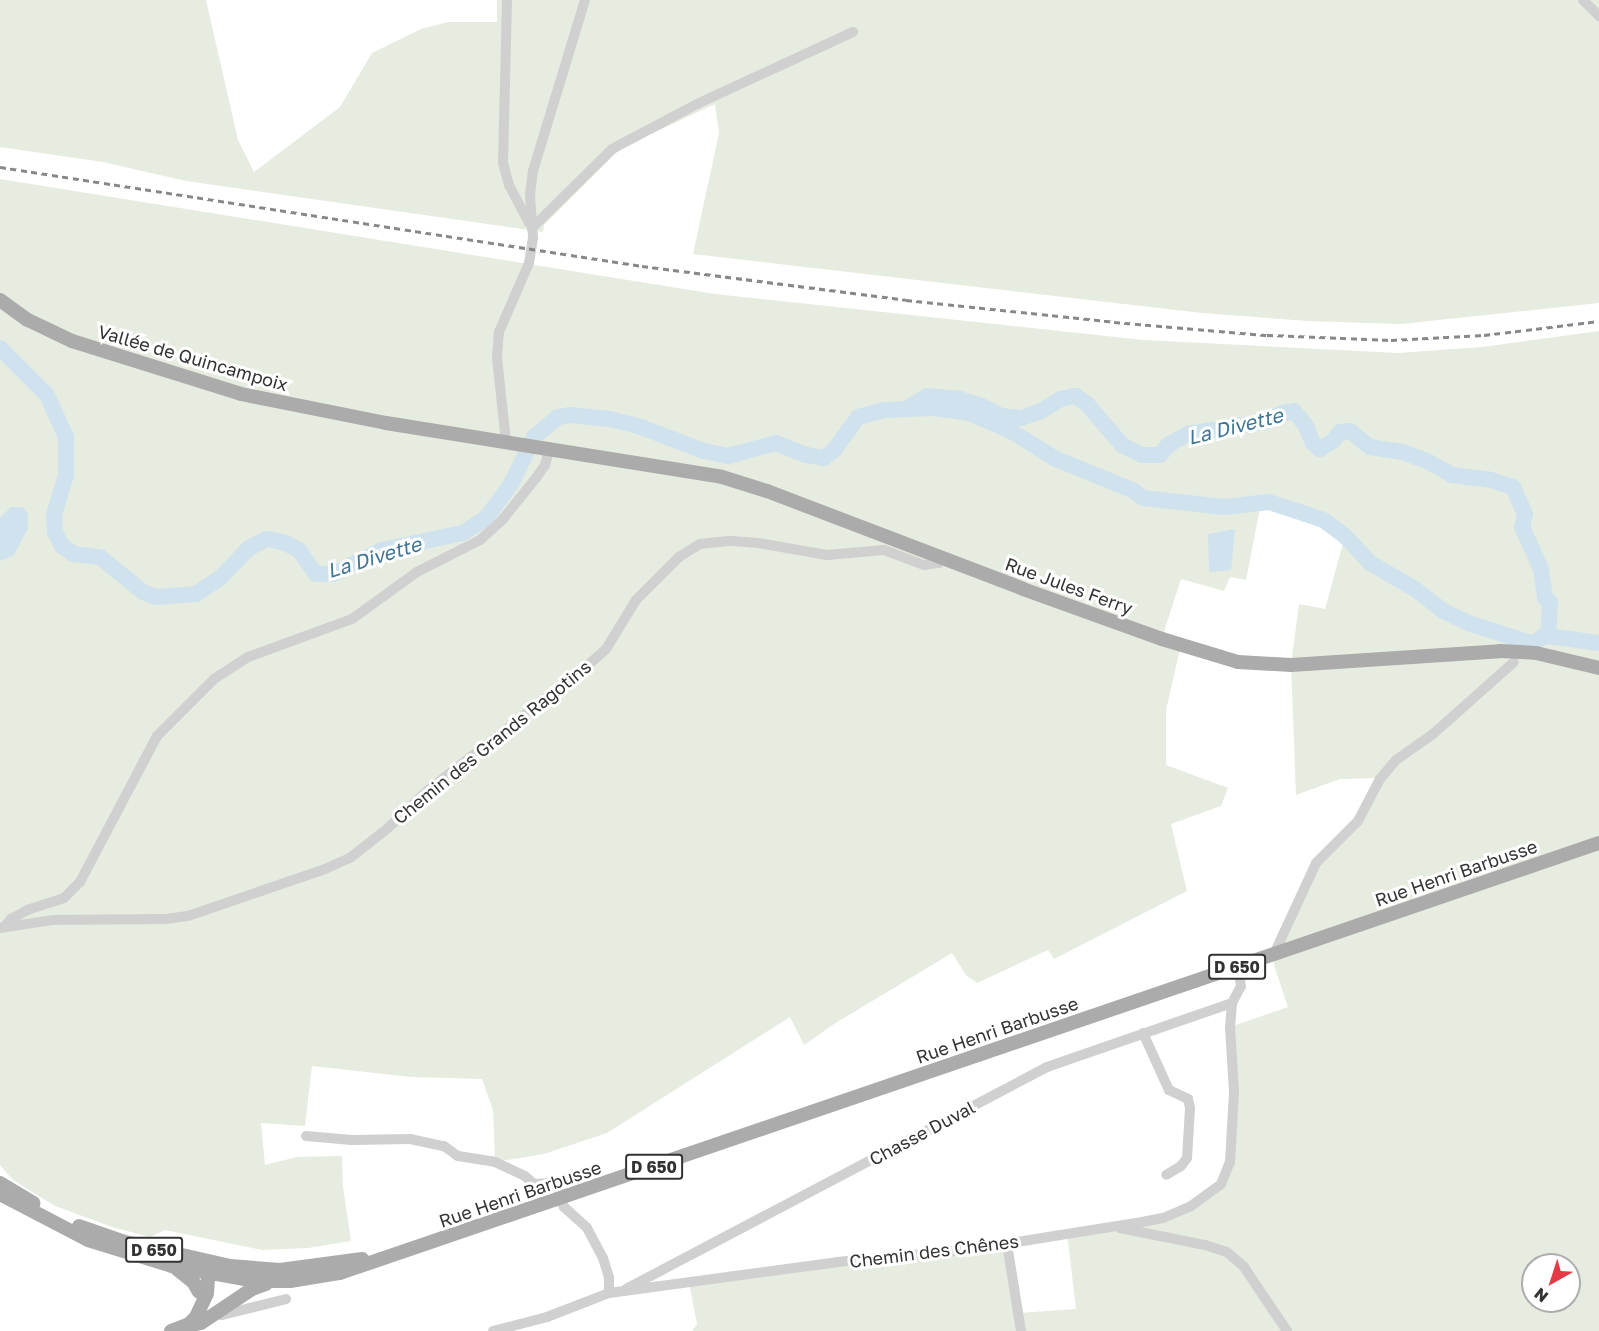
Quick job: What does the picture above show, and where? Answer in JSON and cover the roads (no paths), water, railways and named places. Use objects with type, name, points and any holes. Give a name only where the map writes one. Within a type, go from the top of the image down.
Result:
[{"type":"main road","name":"Vallée de Quincampoix","points":[[0,300],[40,326],[114,355],[241,394],[386,423],[506,442]]},
{"type":"main road","name":"Rue Jules Ferry","points":[[506,442],[722,477],[778,494],[942,558],[1162,639],[1238,662],[1291,664],[1500,651],[1536,653],[1599,668]]},
{"type":"main road","name":"Rue Henri Barbusse","points":[[406,1252],[1599,843]]},
{"type":"main road","name":"D 650","points":[[0,1183],[55,1215],[87,1229],[208,1270],[309,1268],[406,1252]]},
{"type":"main road","name":"D 650","points":[[0,1194],[88,1240],[172,1266],[274,1281],[340,1273],[406,1252]]},
{"type":"main road","points":[[172,1266],[187,1276],[200,1299]]},
{"type":"main road","points":[[177,1329],[194,1320],[208,1270]]},
{"type":"main road","points":[[177,1329],[201,1323],[252,1289],[274,1281]]},
{"type":"street","points":[[507,0],[503,163],[509,185],[532,228]]},
{"type":"street","points":[[506,442],[497,343],[503,321],[529,263],[532,228],[530,195],[533,171],[585,0]]},
{"type":"street","points":[[1583,0],[1599,16]]},
{"type":"street","points":[[532,228],[612,149],[697,104],[854,32]]},
{"type":"street","points":[[2,927],[20,914],[64,898],[80,882],[157,736],[214,679],[248,657],[352,619],[417,572],[480,540],[503,519],[536,478],[545,465],[545,448]]},
{"type":"street","name":"Chemin des Grands Ragotins","points":[[2,927],[53,920],[166,919],[188,916],[325,869],[350,858],[427,791],[586,667],[606,649],[636,600],[680,556],[700,544],[731,541],[758,543],[827,555],[884,550],[924,566],[932,566],[942,558]]},
{"type":"street","points":[[1274,954],[1316,864],[1358,821],[1380,778],[1396,760],[1433,734],[1515,662]]},
{"type":"street","name":"Chemin des Chênes","points":[[493,1331],[508,1329],[623,1290],[837,1262],[1010,1246],[1017,1242],[1163,1218],[1191,1206],[1221,1184],[1227,1174],[1234,1092],[1230,1027],[1232,1003],[1241,986],[1238,967]]},
{"type":"street","name":"Chasse Duval","points":[[623,1290],[1047,1067],[1232,1003]]},
{"type":"street","points":[[1143,1032],[1169,1090],[1188,1099],[1190,1108],[1186,1158],[1181,1166],[1166,1175]]},
{"type":"street","points":[[306,1136],[352,1140],[410,1138],[444,1146],[458,1156],[495,1162],[525,1176],[534,1184],[556,1183],[560,1190],[560,1199],[569,1212],[587,1228],[603,1258],[609,1278],[609,1293]]},
{"type":"street","points":[[1117,1227],[1205,1245],[1227,1252],[1244,1267],[1287,1331]]},
{"type":"street","points":[[1010,1246],[1008,1250],[1021,1331]]},
{"type":"street","points":[[217,1313],[222,1315],[286,1299]]},
{"type":"water","points":[[11,507],[23,507],[28,514],[28,528],[14,555],[0,561],[0,518]]},
{"type":"water","points":[[1235,529],[1231,570],[1209,572],[1208,534]]},
{"type":"waterway","name":"La Divette","points":[[0,348],[47,395],[66,437],[66,475],[54,515],[55,532],[62,546],[74,554],[100,557],[143,592],[156,597],[196,594],[220,578],[249,548],[267,539],[283,542],[299,550],[316,574],[333,574],[382,550],[463,533],[486,518],[511,484],[534,437],[558,417],[570,415],[610,419],[641,427],[704,451],[728,456],[776,443],[806,455],[824,458],[834,450],[858,417],[884,410],[934,408],[969,413],[1011,431],[1054,458],[1134,491],[1143,498],[1225,507],[1269,502],[1325,521],[1345,536],[1370,563],[1415,589],[1443,611],[1471,624],[1534,644],[1542,637],[1548,636],[1599,643]]},
{"type":"waterway","name":"La Divette","points":[[908,408],[927,396],[959,399],[982,406],[1001,416],[1021,418],[1041,411],[1060,399],[1076,396],[1087,404],[1122,445],[1142,455],[1160,455],[1168,445],[1188,434],[1267,421],[1283,413],[1294,411],[1306,426],[1313,443],[1320,449],[1333,441],[1340,432],[1350,431],[1370,447],[1403,452],[1427,461],[1452,475],[1491,480],[1513,487],[1525,514],[1522,527],[1541,569],[1545,598],[1550,602],[1548,636]]},
{"type":"railway","points":[[0,167],[642,266],[906,300],[1114,322],[1267,335],[1391,340],[1484,335],[1599,321]]}]
